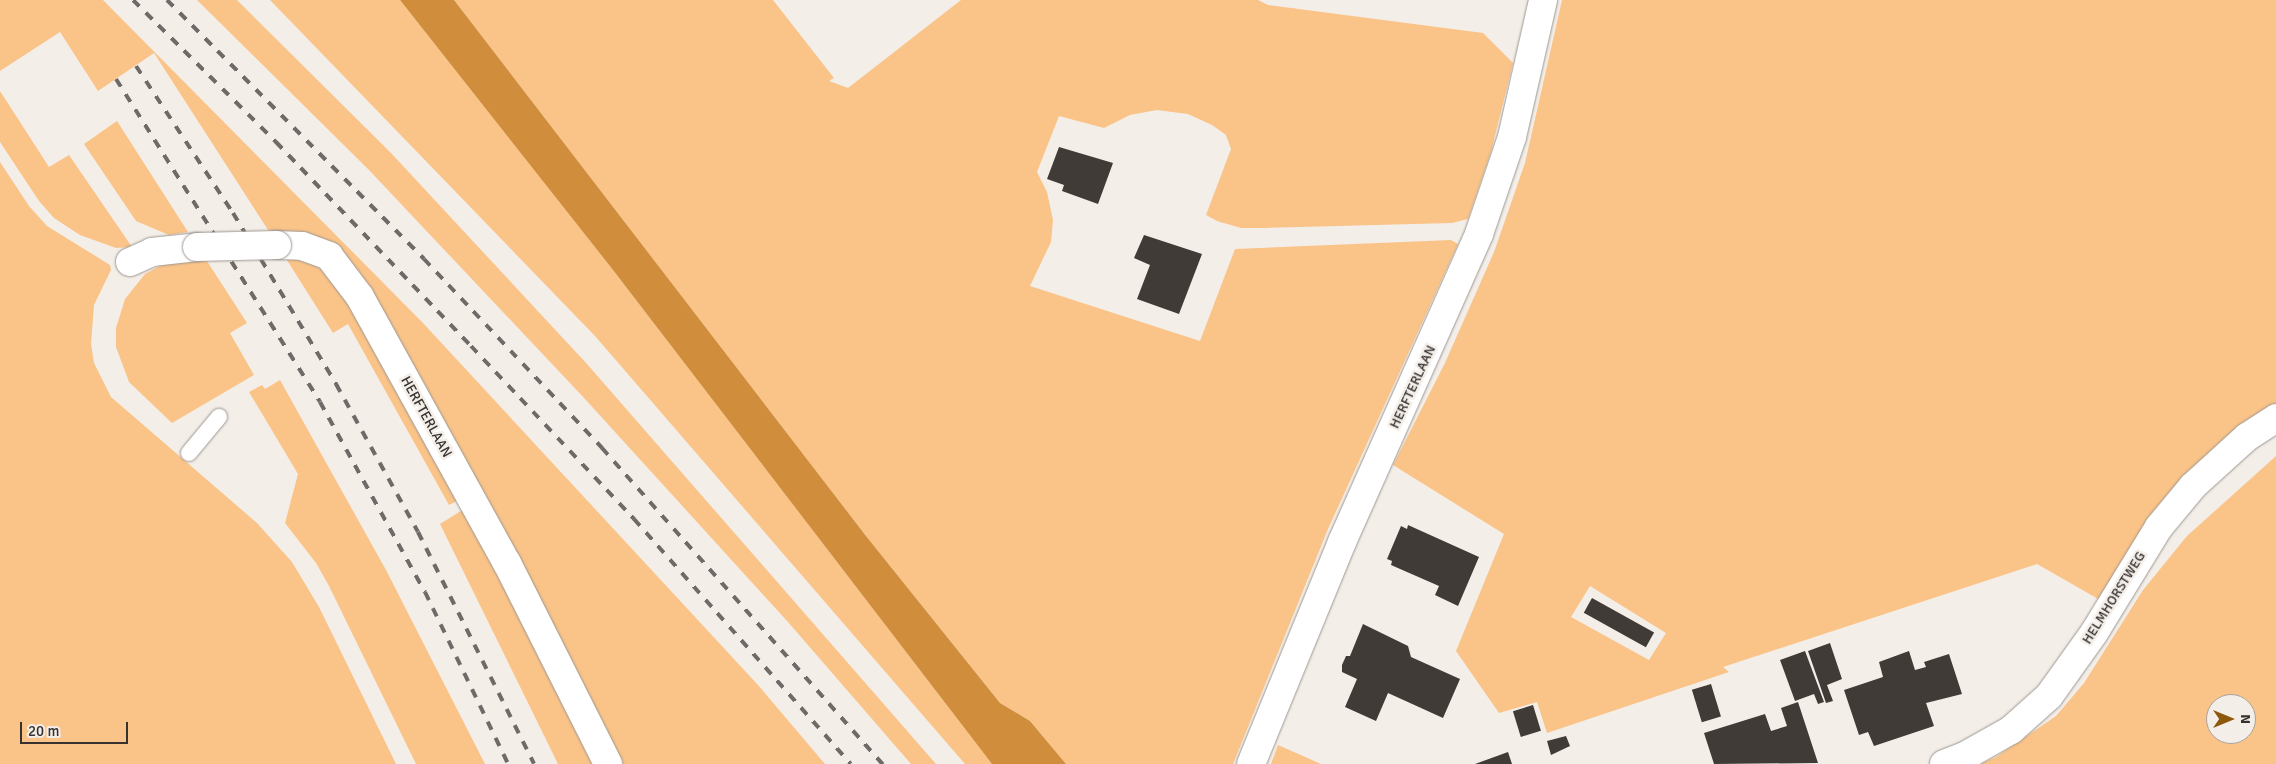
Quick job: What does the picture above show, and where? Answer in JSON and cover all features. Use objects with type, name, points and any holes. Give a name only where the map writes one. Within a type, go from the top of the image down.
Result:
[{"type":"street","name":"HERFTERLAAN","points":[[1251,764],[1342,542],[1479,234],[1515,128],[1543,0]]},
{"type":"street","name":"HERFTERLAAN","points":[[130,262],[152,252],[197,247],[302,246],[329,256],[360,297],[507,563],[608,764]]},
{"type":"street","name":"HELMHORSTWEG","points":[[1944,764],[1965,756],[2011,730],[2049,696],[2094,633],[2159,528],[2193,486],[2247,438],[2276,418]]},
{"type":"lane","points":[[189,453],[219,418]]},
{"type":"shaded area","points":[[0,0],[103,0],[422,322],[758,685],[825,764],[621,764],[364,281],[270,233],[154,53],[98,91],[60,32],[0,71]]},
{"type":"shaded area","points":[[197,0],[237,0],[391,153],[587,364],[936,764],[911,764],[788,622],[585,399],[369,170]]},
{"type":"shaded area","points":[[270,0],[400,0],[613,270],[992,764],[965,764],[595,336]]},
{"type":"shaded area","points":[[400,0],[454,0],[866,536],[1000,703],[1030,721],[1066,764],[992,764],[613,270]]},
{"type":"shaded area","points":[[454,0],[773,0],[834,78],[829,81],[848,88],[961,0],[1258,0],[1268,5],[1483,33],[1513,63],[1491,152],[1468,219],[1452,223],[1264,228],[1241,228],[1217,221],[1206,215],[1231,149],[1226,135],[1212,125],[1188,114],[1157,110],[1130,115],[1104,128],[1059,116],[1037,172],[1047,192],[1053,220],[1051,242],[1030,286],[1200,341],[1235,249],[1451,240],[1458,244],[1328,529],[1233,764],[1066,764],[1030,721],[1000,703],[866,536]]},
{"type":"shaded area","points":[[1562,0],[2276,0],[2276,404],[2166,498],[2149,517],[2100,600],[2037,564],[1723,667],[1729,672],[1547,733],[1537,702],[1499,713],[1456,651],[1504,534],[1393,465],[1445,363],[1494,252],[1525,163]],"holes":[[[1590,586],[1666,633],[1649,660],[1571,617]]]},
{"type":"shaded area","points":[[0,91],[49,167],[69,155],[132,247],[116,248],[80,235],[54,218],[39,201],[0,142]]},
{"type":"shaded area","points":[[117,121],[188,232],[169,235],[136,221],[84,144]]},
{"type":"shaded area","points":[[0,162],[29,206],[47,226],[110,265],[111,270],[94,305],[91,344],[94,363],[111,397],[257,523],[292,562],[319,607],[396,764],[0,764]]},
{"type":"shaded area","points":[[285,257],[308,260],[336,280],[459,500],[449,505],[348,324],[333,333]]},
{"type":"shaded area","points":[[205,258],[247,323],[230,333],[254,375],[172,423],[129,382],[116,347],[116,328],[125,299],[145,274],[169,261]]},
{"type":"shaded area","points":[[280,380],[386,570],[485,764],[416,764],[329,586],[316,563],[285,523],[298,474],[249,392],[262,385],[265,389]]},
{"type":"shaded area","points":[[2276,456],[2276,764],[1980,764],[1996,757],[2056,716],[2084,683],[2143,590],[2187,536]]},
{"type":"shaded area","points":[[464,509],[597,764],[558,764],[440,524]]},
{"type":"shaded area","points":[[1278,745],[1321,764],[1271,764]]},
{"type":"building","points":[[1059,147],[1113,163],[1098,204],[1062,191],[1064,185],[1047,179]]},
{"type":"building","points":[[1144,235],[1202,254],[1179,314],[1137,299],[1150,265],[1134,258]]},
{"type":"building","points":[[1408,525],[1479,557],[1458,606],[1435,595],[1439,586],[1391,565],[1392,561],[1387,559],[1401,526],[1407,529]]},
{"type":"building","points":[[1592,598],[1654,632],[1646,647],[1584,613]]},
{"type":"building","points":[[1363,624],[1408,646],[1411,657],[1460,679],[1443,718],[1388,693],[1376,721],[1345,707],[1357,679],[1342,672],[1342,665],[1346,656],[1350,656]]},
{"type":"building","points":[[1830,643],[1842,679],[1827,685],[1833,701],[1826,703],[1808,651]]},
{"type":"building","points":[[1805,651],[1824,702],[1818,704],[1814,694],[1795,701],[1780,660]]},
{"type":"building","points":[[1909,651],[1915,670],[1926,667],[1924,662],[1949,654],[1962,694],[1926,703],[1934,726],[1874,746],[1868,732],[1859,735],[1844,690],[1883,677],[1879,662]]},
{"type":"building","points":[[1711,684],[1721,717],[1702,722],[1692,690]]},
{"type":"building","points":[[1798,702],[1818,763],[1714,764],[1704,733],[1765,714],[1771,731],[1787,726],[1781,708]]},
{"type":"building","points":[[1533,705],[1541,731],[1521,737],[1513,711]]},
{"type":"building","points":[[1566,736],[1570,746],[1551,755],[1547,741]]},
{"type":"building","points":[[1508,752],[1512,764],[1475,764]]},
{"type":"railway","points":[[133,0],[276,142],[634,519],[851,764]]},
{"type":"railway","points":[[167,0],[424,259],[602,448],[883,764]]},
{"type":"railway","points":[[136,66],[233,213],[336,384],[418,532],[534,764]]},
{"type":"railway","points":[[116,79],[320,402],[425,592],[508,764]]}]
